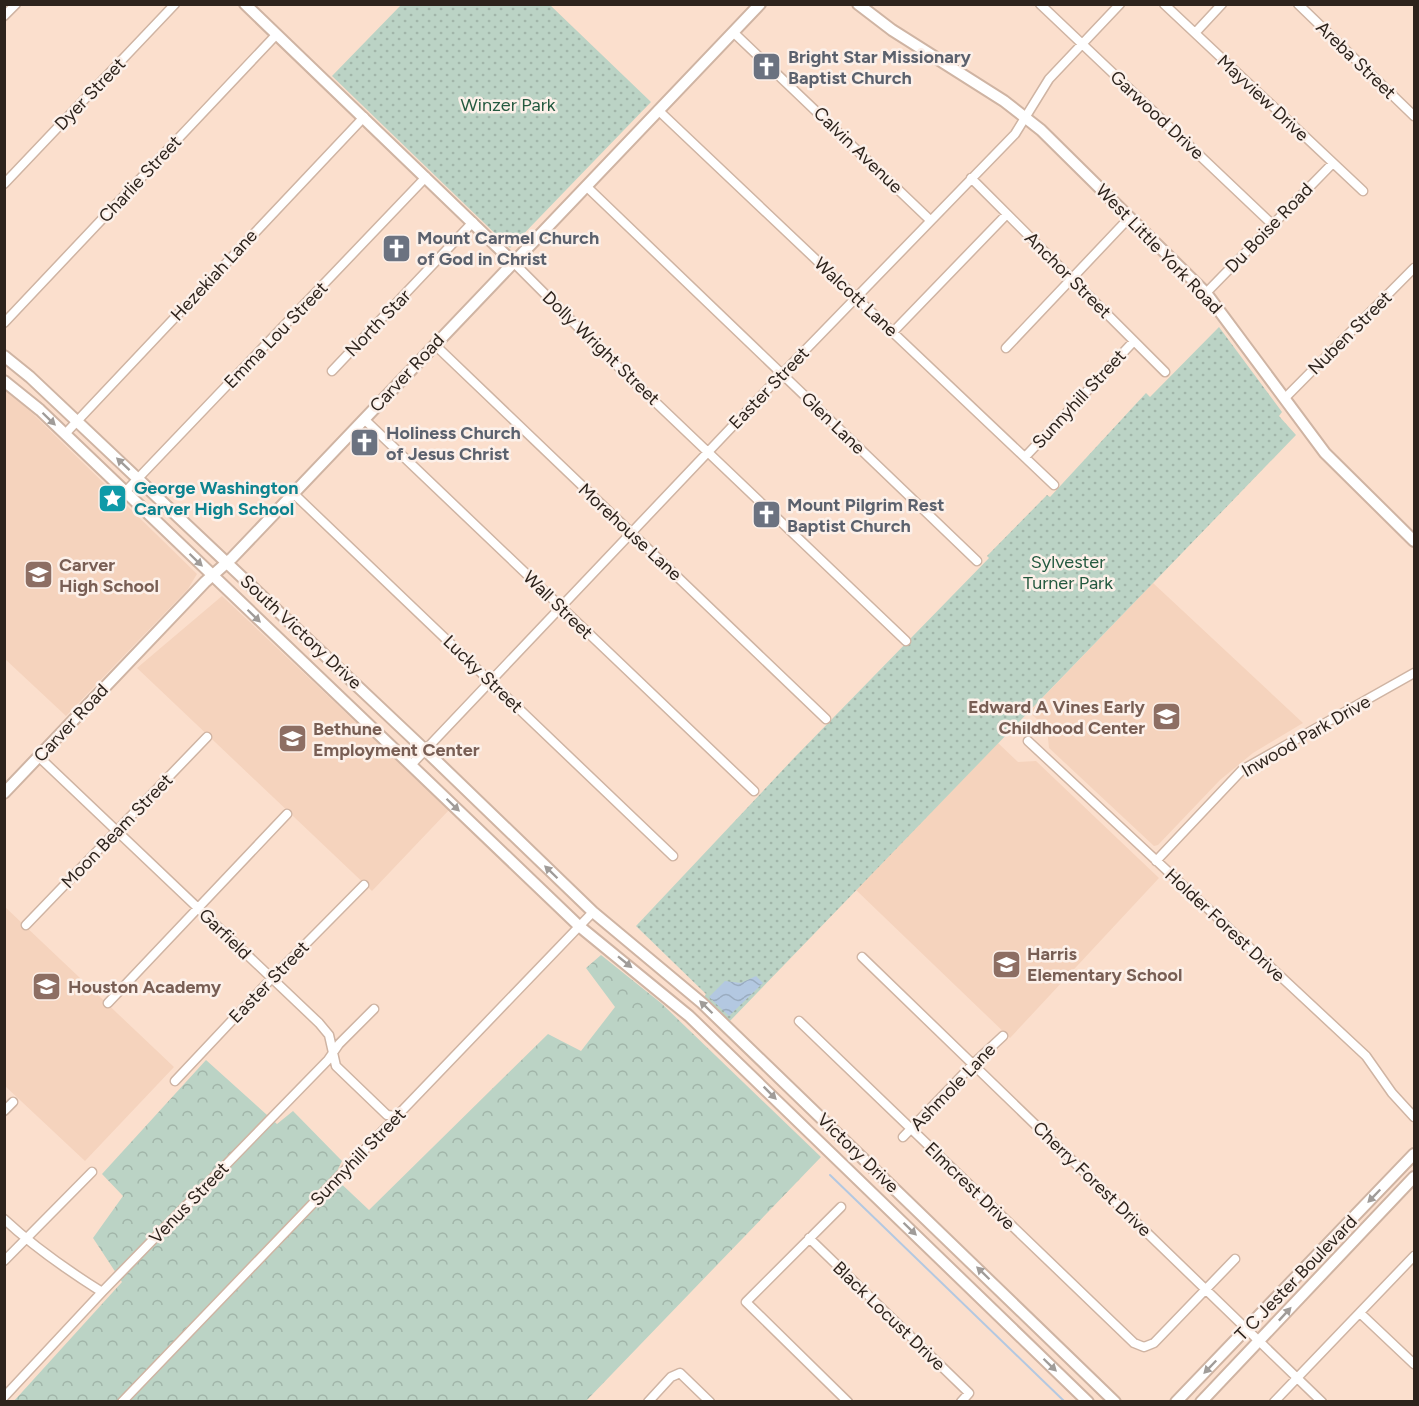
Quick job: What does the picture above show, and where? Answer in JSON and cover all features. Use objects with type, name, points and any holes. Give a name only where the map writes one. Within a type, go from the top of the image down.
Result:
[{"type":"main road","name":"Dolly Wright Street","points":[[245,4],[513,262]]},
{"type":"main road","name":"Carver Road","points":[[4,793],[760,4]]},
{"type":"main road","name":"West Little York Road","points":[[858,4],[892,30],[1026,117],[1055,143],[1206,293],[1326,453],[1414,541]]},
{"type":"main road","name":"South Victory Drive","points":[[4,356],[76,420],[227,562],[593,912]]},
{"type":"main road","name":"South Victory Drive","points":[[4,381],[40,410],[579,926]]},
{"type":"main road","points":[[314,673],[328,658]]},
{"type":"main road","name":"Victory Drive","points":[[593,912],[669,974],[735,1035],[1115,1401]]},
{"type":"main road","name":"Victory Drive","points":[[579,926],[663,993],[723,1048],[1088,1401]]},
{"type":"main road","points":[[723,1048],[735,1035]]},
{"type":"main road","name":"T C Jester Boulevard","points":[[1176,1401],[1414,1154]]},
{"type":"main road","points":[[861,1181],[874,1168]]},
{"type":"main road","name":"T C Jester Boulevard","points":[[1202,1401],[1414,1177]]},
{"type":"main road","points":[[1348,1224],[1360,1235]]},
{"type":"main road","points":[[999,1315],[1011,1301]]},
{"type":"street","points":[[4,16],[16,4]]},
{"type":"street","name":"Dyer Street","points":[[4,184],[175,4]]},
{"type":"street","name":"Garwood Drive","points":[[1040,4],[1273,225]]},
{"type":"street","name":"Easter Street","points":[[411,765],[782,374],[1015,134],[1050,79],[1120,4]]},
{"type":"street","name":"Mayview Drive","points":[[1164,4],[1363,191]]},
{"type":"street","points":[[1195,33],[1222,4]]},
{"type":"street","name":"Areba Street","points":[[1298,4],[1414,116]]},
{"type":"street","name":"Calvin Avenue","points":[[733,32],[930,220]]},
{"type":"street","name":"Charlie Street","points":[[4,323],[276,35]]},
{"type":"street","name":"Walcott Lane","points":[[658,110],[1054,485]]},
{"type":"street","name":"Hezekiah Lane","points":[[65,434],[364,117]]},
{"type":"street","name":"Du Boise Road","points":[[1206,293],[1333,163]]},
{"type":"street","name":"Emma Lou Street","points":[[126,492],[426,177]]},
{"type":"street","name":"Anchor Street","points":[[970,178],[1165,372]]},
{"type":"street","name":"Glen Lane","points":[[586,186],[977,561]]},
{"type":"street","points":[[893,332],[1007,214]]},
{"type":"street","points":[[1006,348],[1129,218]]},
{"type":"street","name":"North Star","points":[[332,371],[473,222]]},
{"type":"street","name":"Dolly Wright Street","points":[[513,262],[607,356],[906,641]]},
{"type":"street","name":"Nuben Street","points":[[1285,398],[1414,268]]},
{"type":"street","name":"Sunnyhill Street","points":[[1025,457],[1134,341]]},
{"type":"street","name":"Morehouse Lane","points":[[434,344],[826,719]]},
{"type":"street","name":"Wall Street","points":[[364,419],[754,791]]},
{"type":"street","name":"Lucky Street","points":[[293,493],[673,856]]},
{"type":"street","name":"Inwood Park Drive","points":[[1156,861],[1242,770],[1414,673]]},
{"type":"street","name":"Moon Beam Street","points":[[26,925],[207,736]]},
{"type":"street","name":"Holder Forest Drive","points":[[1028,741],[1366,1056],[1392,1093],[1414,1117]]},
{"type":"street","name":"Garfield","points":[[39,757],[117,829],[329,1035],[336,1065],[387,1115],[397,1116]]},
{"type":"street","points":[[108,1003],[287,814]]},
{"type":"street","name":"Easter Street","points":[[175,1081],[364,885]]},
{"type":"street","name":"Sunnyhill Street","points":[[122,1401],[593,912]]},
{"type":"street","name":"Cherry Forest Drive","points":[[862,957],[1322,1401]]},
{"type":"street","name":"Venus Street","points":[[4,1397],[333,1053],[339,1044],[374,1010]]},
{"type":"street","name":"Elmcrest Drive","points":[[799,1022],[1134,1343],[1144,1347],[1154,1343],[1206,1290]]},
{"type":"street","name":"Ashmole Lane","points":[[903,1137],[1003,1036]]},
{"type":"street","points":[[4,1111],[13,1102]]},
{"type":"street","points":[[4,1261],[92,1172]]},
{"type":"street","points":[[841,1207],[746,1302],[848,1401]]},
{"type":"street","points":[[4,1219],[25,1239],[102,1292]]},
{"type":"street","name":"Black Locust Drive","points":[[809,1238],[969,1393],[961,1401]]},
{"type":"street","points":[[1274,1401],[1414,1256]]},
{"type":"street","points":[[1206,1290],[1236,1259]]},
{"type":"street","points":[[1360,1313],[1414,1364]]},
{"type":"street","points":[[648,1401],[671,1377],[680,1373],[710,1401]]},
{"type":"shaded area","points":[[5,390],[31,412],[197,574],[188,589],[66,716],[5,659]]},
{"type":"shaded area","name":"Edward A Vines Early Childhood Center","points":[[1153,583],[1303,723],[1253,753],[1220,780],[1158,845],[1154,846],[1049,748],[1047,728],[1029,712]]},
{"type":"shaded area","name":"Bethune Employment Center","points":[[222,596],[449,810],[372,891],[137,668]]},
{"type":"shaded area","name":"Harris Elementary School","points":[[998,743],[1018,762],[1036,761],[1159,878],[1010,1038],[856,890]]},
{"type":"shaded area","name":"Houston Academy","points":[[4,906],[174,1067],[85,1161],[5,1086]]},
{"type":"green space","name":"Winzer Park","points":[[401,5],[550,5],[651,102],[510,248],[332,76]]},
{"type":"green space","name":"Sylvester Turner Park","points":[[1219,327],[1282,412],[1279,416],[1296,435],[729,1022],[704,997],[706,994],[636,926],[794,758],[989,558],[987,556],[1047,495],[1050,497],[1146,393],[1150,397]]},
{"type":"green space","points":[[601,955],[661,1003],[821,1157],[586,1401],[13,1402],[122,1282],[93,1238],[123,1196],[102,1174],[206,1060],[277,1124],[293,1111],[342,1161],[334,1177],[369,1210],[548,1034],[581,1051],[615,1007],[586,968]]},
{"type":"water","points":[[756,976],[763,983],[729,1016],[709,997],[725,981],[741,983]]},
{"type":"waterway","points":[[830,1175],[1065,1402]]},
{"type":"place","name":"Bright Star Missionary Baptist Church","points":[[767,67]]},
{"type":"place","name":"Mount Carmel Church of God in Christ","points":[[396,248]]},
{"type":"place","name":"Holiness Church of Jesus Christ","points":[[365,443]]},
{"type":"place","name":"George Washington Carver High School","points":[[113,498]]},
{"type":"place","name":"Mount Pilgrim Rest Baptist Church","points":[[766,515]]},
{"type":"place","name":"Carver High School","points":[[38,575]]},
{"type":"place","name":"Edward A Vines Early Childhood Center","points":[[1166,717]]},
{"type":"place","name":"Bethune Employment Center","points":[[292,739]]},
{"type":"place","name":"Harris Elementary School","points":[[1006,964]]},
{"type":"place","name":"Houston Academy","points":[[47,987]]}]
